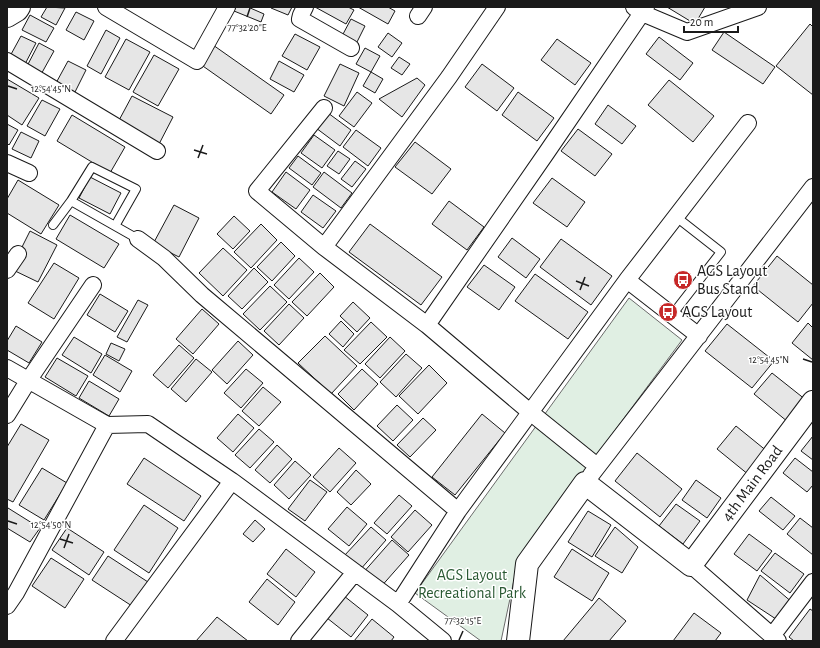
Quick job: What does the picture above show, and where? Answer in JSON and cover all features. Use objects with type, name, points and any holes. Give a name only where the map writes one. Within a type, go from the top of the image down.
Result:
[{"type":"street","points":[[7,16],[19,7]]},
{"type":"street","points":[[106,7],[198,61],[227,7]]},
{"type":"street","points":[[305,7],[300,15],[300,19],[351,48]]},
{"type":"street","points":[[324,247],[449,77],[497,7]]},
{"type":"street","points":[[427,325],[547,152],[641,9],[687,32],[758,7]]},
{"type":"street","points":[[7,61],[158,151]]},
{"type":"street","points":[[324,108],[256,191],[324,247],[427,325],[530,412],[591,475],[775,638],[813,582]]},
{"type":"street","points":[[398,604],[458,511],[530,412],[675,216],[748,123]]},
{"type":"street","points":[[7,163],[29,173]]},
{"type":"street","points":[[518,641],[527,564],[591,475],[699,336],[808,205],[813,187]]},
{"type":"street","points":[[138,239],[164,258],[202,295],[458,511]]},
{"type":"street","points":[[7,270],[18,254]]},
{"type":"street","points":[[627,280],[699,336]]},
{"type":"street","points":[[7,415],[28,381],[93,285]]},
{"type":"street","points":[[7,368],[107,425],[148,424],[232,481],[398,604],[442,641]]},
{"type":"street","name":"4th Main Road","points":[[691,565],[813,402]]},
{"type":"street","points":[[7,606],[16,593],[107,425]]},
{"type":"street","points":[[114,641],[232,481]]},
{"type":"street","points":[[299,641],[355,572]]},
{"type":"lane","points":[[53,225],[71,201],[92,167],[136,189],[115,226]]},
{"type":"lane","points":[[71,201],[138,239]]},
{"type":"lane","points":[[672,315],[721,252],[675,216]]},
{"type":"green space","name":"AGS Layout Recreational Park","points":[[629,298],[682,340],[518,561],[501,641],[481,641],[415,593]]},
{"type":"building","points":[[47,7],[65,8],[56,25],[41,17]]},
{"type":"building","points":[[236,7],[248,7],[264,14],[261,22],[234,11]]},
{"type":"building","points":[[271,7],[292,7],[288,15]]},
{"type":"building","points":[[315,7],[348,7],[354,10],[346,24]]},
{"type":"building","points":[[358,7],[388,7],[395,11],[388,24]]},
{"type":"building","points":[[667,7],[705,7],[695,24]]},
{"type":"building","points":[[76,12],[94,21],[84,40],[66,30]]},
{"type":"building","points":[[30,15],[54,28],[46,42],[22,30]]},
{"type":"building","points":[[351,19],[365,26],[356,44],[342,36]]},
{"type":"building","points":[[810,24],[813,27],[813,95],[776,66]]},
{"type":"building","points":[[106,30],[120,38],[101,74],[87,66]]},
{"type":"building","points":[[724,32],[775,67],[763,84],[712,50]]},
{"type":"building","points":[[388,33],[402,43],[392,57],[378,47]]},
{"type":"building","points":[[295,34],[320,47],[307,70],[282,56]]},
{"type":"building","points":[[21,36],[36,43],[24,66],[9,58]]},
{"type":"building","points":[[659,37],[693,63],[680,80],[646,54]]},
{"type":"building","points":[[126,39],[150,52],[129,90],[105,77]]},
{"type":"building","points":[[557,39],[591,63],[575,85],[541,60]]},
{"type":"building","points":[[39,43],[54,51],[39,78],[25,70]]},
{"type":"building","points":[[213,45],[284,95],[271,114],[200,64]]},
{"type":"building","points":[[365,48],[380,56],[371,72],[356,64]]},
{"type":"building","points":[[154,55],[179,69],[158,106],[133,92]]},
{"type":"building","points":[[399,57],[410,64],[402,75],[391,68]]},
{"type":"building","points":[[68,61],[86,70],[75,92],[56,83]]},
{"type":"building","points":[[279,61],[304,75],[294,92],[270,79]]},
{"type":"building","points":[[340,64],[359,73],[344,106],[324,96]]},
{"type":"building","points":[[482,64],[514,88],[497,111],[465,87]]},
{"type":"building","points":[[371,72],[383,79],[375,93],[363,86]]},
{"type":"building","points":[[417,78],[425,85],[402,117],[379,99]]},
{"type":"building","points":[[7,79],[39,98],[22,125],[7,115]]},
{"type":"building","points":[[669,80],[714,116],[693,142],[648,105]]},
{"type":"building","points":[[357,92],[372,103],[354,127],[339,116]]},
{"type":"building","points":[[518,92],[554,118],[537,141],[502,115]]},
{"type":"building","points":[[132,96],[173,117],[158,146],[117,124]]},
{"type":"building","points":[[42,100],[60,109],[45,136],[27,126]]},
{"type":"building","points":[[608,105],[636,126],[622,144],[595,124]]},
{"type":"building","points":[[328,113],[351,130],[340,146],[316,128]]},
{"type":"building","points":[[72,115],[125,147],[110,173],[57,141]]},
{"type":"building","points":[[7,124],[18,130],[9,145],[7,143]]},
{"type":"building","points":[[578,129],[612,154],[595,176],[561,151]]},
{"type":"building","points":[[356,130],[381,148],[368,166],[343,147]]},
{"type":"building","points":[[21,132],[39,141],[31,158],[12,149]]},
{"type":"building","points":[[314,135],[335,150],[322,168],[301,153]]},
{"type":"building","points":[[415,142],[451,169],[432,194],[395,167]]},
{"type":"building","points":[[338,151],[350,159],[339,174],[327,166]]},
{"type":"building","points":[[298,156],[321,173],[312,185],[289,168]]},
{"type":"building","points":[[355,161],[366,169],[352,187],[341,179]]},
{"type":"building","points":[[286,172],[310,190],[296,209],[272,192]]},
{"type":"building","points":[[324,172],[352,193],[341,208],[313,187]]},
{"type":"building","points":[[90,177],[121,193],[110,214],[79,198]]},
{"type":"building","points":[[552,178],[585,202],[567,227],[533,203]]},
{"type":"building","points":[[18,180],[59,205],[41,234],[7,213],[7,199]]},
{"type":"building","points":[[313,195],[336,211],[323,228],[301,212]]},
{"type":"building","points":[[449,201],[484,227],[467,250],[432,224]]},
{"type":"building","points":[[174,205],[199,218],[179,257],[153,244]]},
{"type":"building","points":[[70,215],[119,244],[104,268],[56,239]]},
{"type":"building","points":[[234,216],[250,231],[233,249],[217,234]]},
{"type":"building","points":[[261,224],[277,240],[251,268],[234,252]]},
{"type":"building","points":[[370,224],[442,277],[421,305],[349,252]]},
{"type":"building","points":[[30,231],[57,245],[38,282],[11,269]]},
{"type":"building","points":[[512,238],[540,259],[526,278],[498,257]]},
{"type":"building","points":[[561,239],[612,276],[591,305],[540,267]]},
{"type":"building","points":[[281,242],[295,256],[272,281],[257,267]]},
{"type":"building","points":[[223,248],[247,270],[223,296],[199,273]]},
{"type":"building","points":[[777,256],[813,285],[813,303],[798,322],[753,286]]},
{"type":"building","points":[[299,258],[314,272],[289,299],[274,285]]},
{"type":"building","points":[[54,263],[79,278],[54,319],[28,303]]},
{"type":"building","points":[[484,265],[515,287],[499,310],[467,287]]},
{"type":"building","points":[[254,268],[268,282],[242,309],[228,296]]},
{"type":"building","points":[[320,273],[334,287],[307,316],[292,302]]},
{"type":"building","points":[[535,274],[588,312],[568,339],[515,301]]},
{"type":"building","points":[[270,286],[287,302],[260,330],[243,314]]},
{"type":"building","points":[[100,294],[128,311],[115,332],[87,315]]},
{"type":"building","points":[[138,300],[148,305],[127,342],[117,337]]},
{"type":"building","points":[[353,302],[370,318],[357,332],[340,316]]},
{"type":"building","points":[[289,304],[304,318],[279,345],[264,331]]},
{"type":"building","points":[[202,309],[219,324],[193,354],[176,339]]},
{"type":"building","points":[[341,321],[354,334],[343,347],[329,334]]},
{"type":"building","points":[[371,322],[387,337],[360,364],[344,350]]},
{"type":"building","points":[[808,323],[813,328],[813,360],[792,343]]},
{"type":"building","points":[[727,324],[774,361],[752,388],[705,351]]},
{"type":"building","points":[[16,326],[42,342],[29,363],[7,350],[7,341]]},
{"type":"building","points":[[325,336],[357,366],[331,394],[298,363]]},
{"type":"building","points":[[74,337],[102,354],[91,373],[62,355]]},
{"type":"building","points":[[390,337],[405,351],[380,378],[365,364]]},
{"type":"building","points":[[238,341],[253,355],[227,384],[212,370]]},
{"type":"building","points":[[111,343],[125,349],[119,361],[106,354]]},
{"type":"building","points":[[179,345],[194,358],[168,388],[153,375]]},
{"type":"building","points":[[406,354],[422,368],[396,397],[380,382]]},
{"type":"building","points":[[105,355],[132,371],[120,392],[93,375]]},
{"type":"building","points":[[57,358],[88,376],[76,396],[45,377]]},
{"type":"building","points":[[196,359],[212,372],[186,402],[171,389]]},
{"type":"building","points":[[429,365],[447,383],[418,414],[399,396]]},
{"type":"building","points":[[246,369],[263,383],[241,408],[224,393]]},
{"type":"building","points":[[362,369],[378,384],[354,410],[338,394]]},
{"type":"building","points":[[772,373],[806,400],[788,422],[754,394]]},
{"type":"building","points":[[89,381],[119,399],[109,416],[79,398]]},
{"type":"building","points":[[263,387],[281,402],[259,426],[242,411]]},
{"type":"building","points":[[397,405],[413,420],[393,441],[377,426]]},
{"type":"building","points":[[238,414],[254,428],[233,452],[217,438]]},
{"type":"building","points":[[482,414],[505,433],[455,495],[432,477]]},
{"type":"building","points":[[423,418],[436,430],[410,457],[397,445]]},
{"type":"building","points":[[21,424],[49,440],[13,502],[7,499],[7,447]]},
{"type":"building","points":[[736,426],[768,452],[749,475],[717,449]]},
{"type":"building","points":[[259,429],[274,442],[250,468],[235,455]]},
{"type":"building","points":[[813,436],[813,460],[801,451]]},
{"type":"building","points":[[277,445],[292,459],[270,483],[255,470]]},
{"type":"building","points":[[339,448],[356,463],[330,492],[313,477]]},
{"type":"building","points":[[637,453],[682,489],[660,517],[615,481]]},
{"type":"building","points":[[144,458],[201,496],[184,521],[127,484]]},
{"type":"building","points":[[795,458],[813,472],[813,485],[807,492],[783,473]]},
{"type":"building","points":[[295,461],[311,475],[289,499],[274,485]]},
{"type":"building","points":[[42,468],[67,483],[44,520],[19,505]]},
{"type":"building","points":[[356,470],[371,484],[351,505],[337,492]]},
{"type":"building","points":[[310,480],[327,492],[305,521],[288,509]]},
{"type":"building","points":[[696,480],[721,498],[707,518],[682,500]]},
{"type":"building","points":[[399,495],[412,506],[387,534],[374,523]]},
{"type":"building","points":[[771,497],[795,516],[783,530],[759,511]]},
{"type":"building","points":[[676,504],[700,521],[683,544],[659,526]]},
{"type":"building","points":[[144,505],[178,528],[149,573],[114,550]]},
{"type":"building","points":[[347,507],[367,524],[349,546],[328,529]]},
{"type":"building","points":[[8,508],[40,528],[30,542],[7,528]]},
{"type":"building","points":[[415,510],[432,525],[408,552],[391,537]]},
{"type":"building","points":[[588,511],[611,525],[592,557],[568,542]]},
{"type":"building","points":[[800,518],[813,528],[813,555],[787,534]]},
{"type":"building","points":[[255,520],[265,529],[253,542],[243,534]]},
{"type":"building","points":[[371,527],[386,540],[360,570],[344,556]]},
{"type":"building","points":[[615,527],[638,547],[622,573],[595,556]]},
{"type":"building","points":[[67,528],[104,552],[89,575],[52,550]]},
{"type":"building","points":[[749,534],[772,551],[757,571],[734,554]]},
{"type":"building","points":[[392,540],[409,555],[379,589],[362,574]]},
{"type":"building","points":[[286,549],[315,572],[296,597],[267,574]]},
{"type":"building","points":[[572,549],[609,573],[592,601],[554,577]]},
{"type":"building","points":[[775,553],[804,574],[790,593],[761,571]]},
{"type":"building","points":[[108,556],[148,582],[132,606],[92,580]]},
{"type":"building","points":[[51,558],[84,579],[65,608],[32,586]]},
{"type":"building","points":[[760,575],[793,603],[779,621],[747,600]]},
{"type":"building","points":[[267,579],[295,602],[278,625],[249,602]]},
{"type":"building","points":[[339,592],[368,615],[351,637],[322,614]]},
{"type":"building","points":[[599,598],[626,621],[609,641],[563,641]]},
{"type":"building","points":[[810,609],[813,611],[812,641],[794,641],[789,637]]},
{"type":"building","points":[[694,613],[721,633],[715,641],[673,641]]},
{"type":"building","points":[[217,617],[248,641],[196,641]]},
{"type":"building","points":[[372,619],[394,637],[391,641],[354,641]]},
{"type":"place","name":"AGS Layout Bus Stand","points":[[683,280]]},
{"type":"place","name":"AGS Layout","points":[[668,312]]}]
